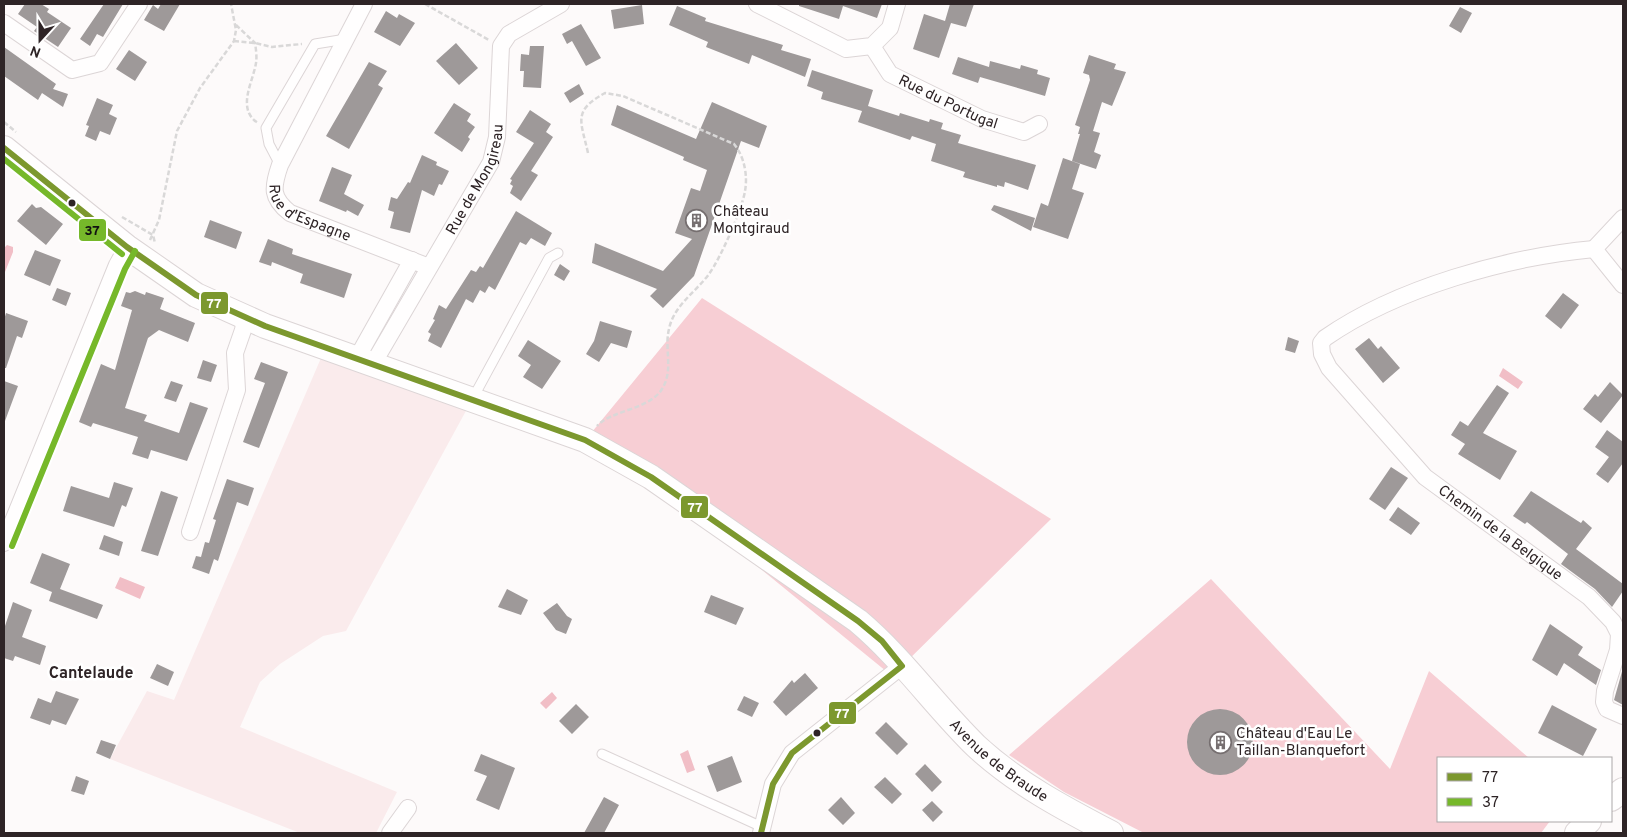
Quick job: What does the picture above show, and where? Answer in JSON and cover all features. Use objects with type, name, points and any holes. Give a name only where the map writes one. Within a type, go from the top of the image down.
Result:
[{"type":"street","points":[[4,23],[72,70],[100,63],[139,4]]},
{"type":"street","name":"Rue d'Espagne","points":[[364,4],[280,166],[273,184],[278,204],[290,214],[429,267]]},
{"type":"street","points":[[501,46],[510,34],[561,4]]},
{"type":"street","points":[[757,4],[846,49],[872,46],[890,28],[897,4]]},
{"type":"street","name":"Rue de Mongireau","points":[[365,361],[429,267],[491,162],[496,137],[501,46]]},
{"type":"street","name":"Rue du Portugal","points":[[872,46],[890,74],[982,119],[1024,132],[1039,124]]},
{"type":"street","name":"Avenue de Braude","points":[[8,145],[196,295],[244,317],[585,440],[652,477],[858,621],[882,641],[902,666],[976,746],[1002,767],[1053,803],[1111,833]]},
{"type":"street","points":[[1623,218],[1594,249],[1623,285]]},
{"type":"street","name":"Chemin de la Belgique","points":[[1594,249],[1563,252],[1519,261],[1456,278],[1406,295],[1370,310],[1321,343],[1322,354],[1329,368],[1425,477],[1589,597],[1613,622],[1619,634],[1618,650],[1605,691],[1604,702],[1608,709],[1623,716]]},
{"type":"street","points":[[4,543],[116,265],[141,251]]},
{"type":"street","points":[[365,361],[412,260]]},
{"type":"street","points":[[190,532],[237,390],[235,353],[243,330],[244,317]]},
{"type":"street","points":[[762,830],[773,784],[792,753],[902,666]]},
{"type":"street","points":[[1612,798],[1623,790]]},
{"type":"street","points":[[390,833],[408,808]]},
{"type":"street","points":[[1577,833],[1587,822]]},
{"type":"lane","points":[[280,166],[268,144],[266,128],[315,44],[346,40]]},
{"type":"lane","points":[[471,400],[549,258],[558,252]]},
{"type":"lane","points":[[602,754],[762,830]]},
{"type":"path","points":[[141,251],[153,235],[159,220],[177,131],[200,88],[234,41],[235,24],[231,4]]},
{"type":"path","points":[[425,4],[501,46]]},
{"type":"path","points":[[235,24],[255,43],[256,63],[246,102],[252,119],[266,128]]},
{"type":"path","points":[[234,41],[278,47],[315,44]]},
{"type":"path","points":[[585,440],[602,419],[638,407],[662,390],[670,362],[669,330],[679,306],[709,274],[723,250],[745,191],[741,153],[734,144],[623,96],[604,93],[588,102],[580,117],[588,152]]},
{"type":"path","points":[[4,122],[8,145]]},
{"type":"path","points":[[117,213],[153,235]]},
{"type":"path","points":[[141,251],[153,235]]},
{"type":"shaded area","points":[[7,245],[13,247],[13,252],[5,272],[4,248]]},
{"type":"shaded area","points":[[702,298],[1051,519],[892,676],[713,530],[627,474],[578,449]]},
{"type":"shaded area","points":[[321,358],[467,409],[346,631],[323,636],[280,664],[260,682],[240,727],[397,792],[376,833],[300,833],[110,759],[147,691],[174,700]]},
{"type":"shaded area","points":[[1503,368],[1523,382],[1518,389],[1499,376]]},
{"type":"shaded area","points":[[120,577],[145,587],[140,599],[115,588]]},
{"type":"shaded area","points":[[1211,579],[1390,769],[1429,671],[1528,757],[1437,757],[1437,822],[1549,822],[1541,833],[1144,833],[1064,792],[1009,755]]},
{"type":"shaded area","points":[[552,692],[557,698],[546,709],[540,703]]},
{"type":"shaded area","points":[[688,750],[695,770],[687,773],[680,754]]},
{"type":"building","points":[[25,4],[41,4],[49,9],[47,12],[71,28],[58,47],[34,31],[37,27],[18,14]]},
{"type":"building","points":[[104,4],[123,4],[103,37],[97,34],[90,46],[80,39]]},
{"type":"building","points":[[161,4],[180,4],[164,31],[144,20],[153,5],[158,9]]},
{"type":"building","points":[[799,4],[882,4],[877,18],[843,6],[839,19],[799,6]]},
{"type":"building","points":[[950,4],[974,4],[966,27],[951,23],[939,58],[913,49],[924,14],[945,21]]},
{"type":"building","points":[[642,5],[644,24],[614,29],[611,10]]},
{"type":"building","points":[[677,6],[706,18],[705,21],[783,45],[781,50],[811,59],[805,77],[752,55],[749,64],[706,47],[708,42],[669,25]]},
{"type":"building","points":[[1460,7],[1472,13],[1461,33],[1449,26]]},
{"type":"building","points":[[386,11],[397,18],[399,14],[415,23],[400,46],[374,32]]},
{"type":"building","points":[[581,24],[601,58],[586,66],[572,41],[567,44],[562,34]]},
{"type":"building","points":[[456,43],[478,68],[459,85],[436,61]]},
{"type":"building","points":[[530,46],[544,46],[541,88],[523,87],[524,71],[520,71],[521,54],[529,55]]},
{"type":"building","points":[[4,47],[56,84],[53,89],[68,94],[63,107],[42,93],[38,100],[4,76]]},
{"type":"building","points":[[129,50],[147,62],[135,81],[116,69]]},
{"type":"building","points":[[1089,55],[1116,64],[1114,69],[1126,72],[1112,106],[1102,102],[1093,131],[1100,133],[1094,152],[1101,155],[1096,169],[1072,161],[1080,134],[1078,134],[1080,127],[1075,125],[1090,80],[1089,75],[1083,73]]},
{"type":"building","points":[[958,57],[989,67],[990,61],[1020,69],[1021,65],[1038,70],[1037,74],[1050,78],[1045,96],[980,77],[978,83],[952,74]]},
{"type":"building","points":[[369,62],[387,71],[378,85],[383,88],[349,149],[326,136]]},
{"type":"building","points":[[812,70],[873,90],[868,106],[899,116],[900,113],[929,122],[930,119],[943,123],[941,129],[961,135],[958,143],[1036,165],[1028,190],[1005,182],[1004,187],[997,185],[997,187],[963,177],[965,172],[931,161],[936,144],[912,136],[910,140],[858,122],[862,111],[821,99],[823,92],[807,86]]},
{"type":"building","points":[[579,84],[584,94],[570,103],[564,93]]},
{"type":"building","points":[[97,98],[113,105],[109,114],[117,118],[110,135],[100,131],[96,141],[85,136],[89,126],[86,125]]},
{"type":"building","points":[[712,102],[767,126],[759,148],[741,141],[694,276],[663,308],[650,296],[657,289],[592,263],[595,243],[663,271],[692,239],[675,233],[691,188],[700,191],[707,170],[683,160],[684,157],[611,125],[617,105],[696,139]]},
{"type":"building","points":[[454,103],[471,114],[467,121],[475,127],[468,137],[470,139],[462,152],[434,133]]},
{"type":"building","points":[[530,110],[551,124],[546,132],[553,137],[531,171],[538,175],[521,201],[510,193],[513,186],[510,184],[512,180],[510,179],[534,143],[516,132]]},
{"type":"building","points":[[422,155],[437,162],[436,165],[449,171],[442,185],[439,184],[434,196],[422,190],[410,233],[390,228],[394,212],[388,210],[391,197],[397,199],[408,182],[410,183]]},
{"type":"building","points":[[1063,158],[1080,164],[1072,189],[1084,193],[1068,239],[1033,227],[1041,203],[1048,206]]},
{"type":"building","points":[[332,167],[352,175],[344,194],[364,205],[358,216],[347,210],[346,212],[319,201]]},
{"type":"building","points":[[32,204],[36,208],[41,207],[63,224],[46,245],[17,221]]},
{"type":"building","points":[[994,205],[1035,218],[1031,231],[991,210]]},
{"type":"building","points":[[516,211],[552,233],[545,246],[531,238],[526,245],[520,242],[495,290],[489,286],[485,293],[480,290],[473,303],[466,299],[441,348],[428,341],[431,334],[428,332],[435,320],[433,319],[439,305],[446,309],[471,270],[476,272],[480,266],[483,268]]},
{"type":"building","points":[[210,220],[242,232],[236,249],[204,237]]},
{"type":"building","points":[[268,239],[293,249],[292,254],[352,274],[344,298],[300,283],[303,274],[272,262],[271,266],[259,262]]},
{"type":"building","points":[[35,250],[61,260],[50,286],[24,275]]},
{"type":"building","points":[[560,264],[570,271],[564,281],[554,275]]},
{"type":"building","points":[[57,288],[71,293],[66,306],[52,300]]},
{"type":"building","points":[[135,291],[145,295],[146,292],[164,298],[160,309],[195,323],[188,342],[159,330],[148,338],[125,408],[147,415],[144,421],[179,433],[190,402],[208,408],[187,461],[151,450],[148,459],[132,454],[138,437],[93,423],[91,427],[79,422],[101,364],[115,370],[132,310],[121,306],[126,292]]},
{"type":"building","points":[[1563,293],[1579,305],[1561,329],[1545,316]]},
{"type":"building","points":[[6,313],[28,321],[22,338],[17,336],[6,368],[4,368],[4,320]]},
{"type":"building","points":[[600,321],[632,331],[627,348],[611,343],[599,362],[586,354],[594,341]]},
{"type":"building","points":[[1288,337],[1299,341],[1295,353],[1285,350]]},
{"type":"building","points":[[1369,338],[1378,349],[1381,346],[1400,368],[1383,383],[1355,349]]},
{"type":"building","points":[[528,340],[561,361],[542,389],[523,377],[531,365],[518,356]]},
{"type":"building","points":[[203,360],[217,365],[211,382],[197,378]]},
{"type":"building","points":[[261,362],[288,372],[259,448],[243,442],[265,383],[254,379]]},
{"type":"building","points":[[4,381],[18,386],[5,421],[4,421]]},
{"type":"building","points":[[171,381],[183,385],[176,402],[164,398]]},
{"type":"building","points":[[1610,382],[1623,395],[1601,423],[1583,409],[1595,394],[1598,397]]},
{"type":"building","points":[[1497,385],[1509,393],[1483,433],[1517,451],[1500,480],[1458,454],[1465,444],[1451,435],[1460,421],[1468,426]]},
{"type":"building","points":[[1607,430],[1623,442],[1623,463],[1608,483],[1596,474],[1609,457],[1595,447]]},
{"type":"building","points":[[1391,467],[1408,478],[1385,510],[1369,499]]},
{"type":"building","points":[[227,479],[254,488],[248,506],[237,502],[218,561],[214,559],[209,574],[192,568],[196,556],[201,557],[205,542],[209,543],[216,520],[213,519]]},
{"type":"building","points":[[114,482],[133,488],[126,507],[122,505],[114,527],[63,511],[71,486],[109,498]]},
{"type":"building","points":[[161,491],[178,497],[158,556],[141,551]]},
{"type":"building","points":[[1531,491],[1581,523],[1583,520],[1592,528],[1576,549],[1623,584],[1623,591],[1612,607],[1595,589],[1561,564],[1568,554],[1527,522],[1525,524],[1513,516]]},
{"type":"building","points":[[1398,507],[1420,523],[1411,535],[1389,520]]},
{"type":"building","points":[[104,535],[123,542],[119,556],[99,549]]},
{"type":"building","points":[[42,553],[70,564],[60,589],[103,605],[97,619],[49,601],[52,592],[30,583]]},
{"type":"building","points":[[507,589],[528,600],[521,615],[498,607]]},
{"type":"building","points":[[711,595],[744,608],[736,625],[704,612]]},
{"type":"building","points":[[13,602],[32,610],[22,637],[46,646],[40,665],[15,656],[13,661],[4,658],[4,629]]},
{"type":"building","points":[[557,603],[567,616],[572,619],[566,634],[556,630],[543,613]]},
{"type":"building","points":[[1550,624],[1583,647],[1578,655],[1601,670],[1596,685],[1564,663],[1557,676],[1532,660]]},
{"type":"building","points":[[157,664],[174,672],[168,686],[150,678]]},
{"type":"building","points":[[1623,668],[1623,705],[1614,700]]},
{"type":"building","points":[[805,673],[818,688],[786,716],[773,702],[792,680],[794,683]]},
{"type":"building","points":[[56,691],[79,699],[66,725],[52,720],[50,725],[30,718],[38,698],[51,703]]},
{"type":"building","points":[[744,696],[759,703],[752,717],[737,710]]},
{"type":"building","points":[[576,704],[589,717],[572,734],[559,721]]},
{"type":"building","points":[[1552,705],[1597,729],[1583,756],[1538,733]]},
{"type":"building","name":"Château d'Eau Le Taillan-Blanquefort","points":[[1220,709],[1233,712],[1243,719],[1250,729],[1253,742],[1250,755],[1243,765],[1233,772],[1220,775],[1207,772],[1197,765],[1190,755],[1187,742],[1190,729],[1197,719],[1207,712]]},
{"type":"building","points":[[886,722],[908,744],[897,755],[875,733]]},
{"type":"building","points":[[101,740],[116,745],[110,759],[96,753]]},
{"type":"building","points":[[481,754],[515,768],[499,810],[476,800],[487,776],[474,771]]},
{"type":"building","points":[[732,756],[742,782],[717,792],[707,766]]},
{"type":"building","points":[[925,764],[942,782],[932,792],[915,774]]},
{"type":"building","points":[[76,776],[89,781],[84,795],[71,791]]},
{"type":"building","points":[[885,777],[902,794],[892,804],[874,787]]},
{"type":"building","points":[[604,797],[619,805],[604,833],[584,833]]},
{"type":"building","points":[[841,797],[855,813],[843,825],[828,810]]},
{"type":"building","points":[[932,801],[943,812],[933,822],[922,810]]},
{"type":"transit line","name":"77","points":[[4,148],[127,247],[196,295],[265,326],[585,440],[651,477],[858,621],[882,641],[902,666]]},
{"type":"transit line","name":"37","points":[[4,159],[122,254]]},
{"type":"transit line","name":"37","points":[[12,546],[125,269],[135,251]]},
{"type":"transit line","name":"77","points":[[761,833],[773,784],[792,753],[902,666]]},
{"type":"place","name":"Château Montgiraud","points":[[697,220]]},
{"type":"place","name":"Château d'Eau Le Taillan-Blanquefort","points":[[1220,742]]},
{"type":"district","name":"Cantelaude","points":[[91,672]]}]
